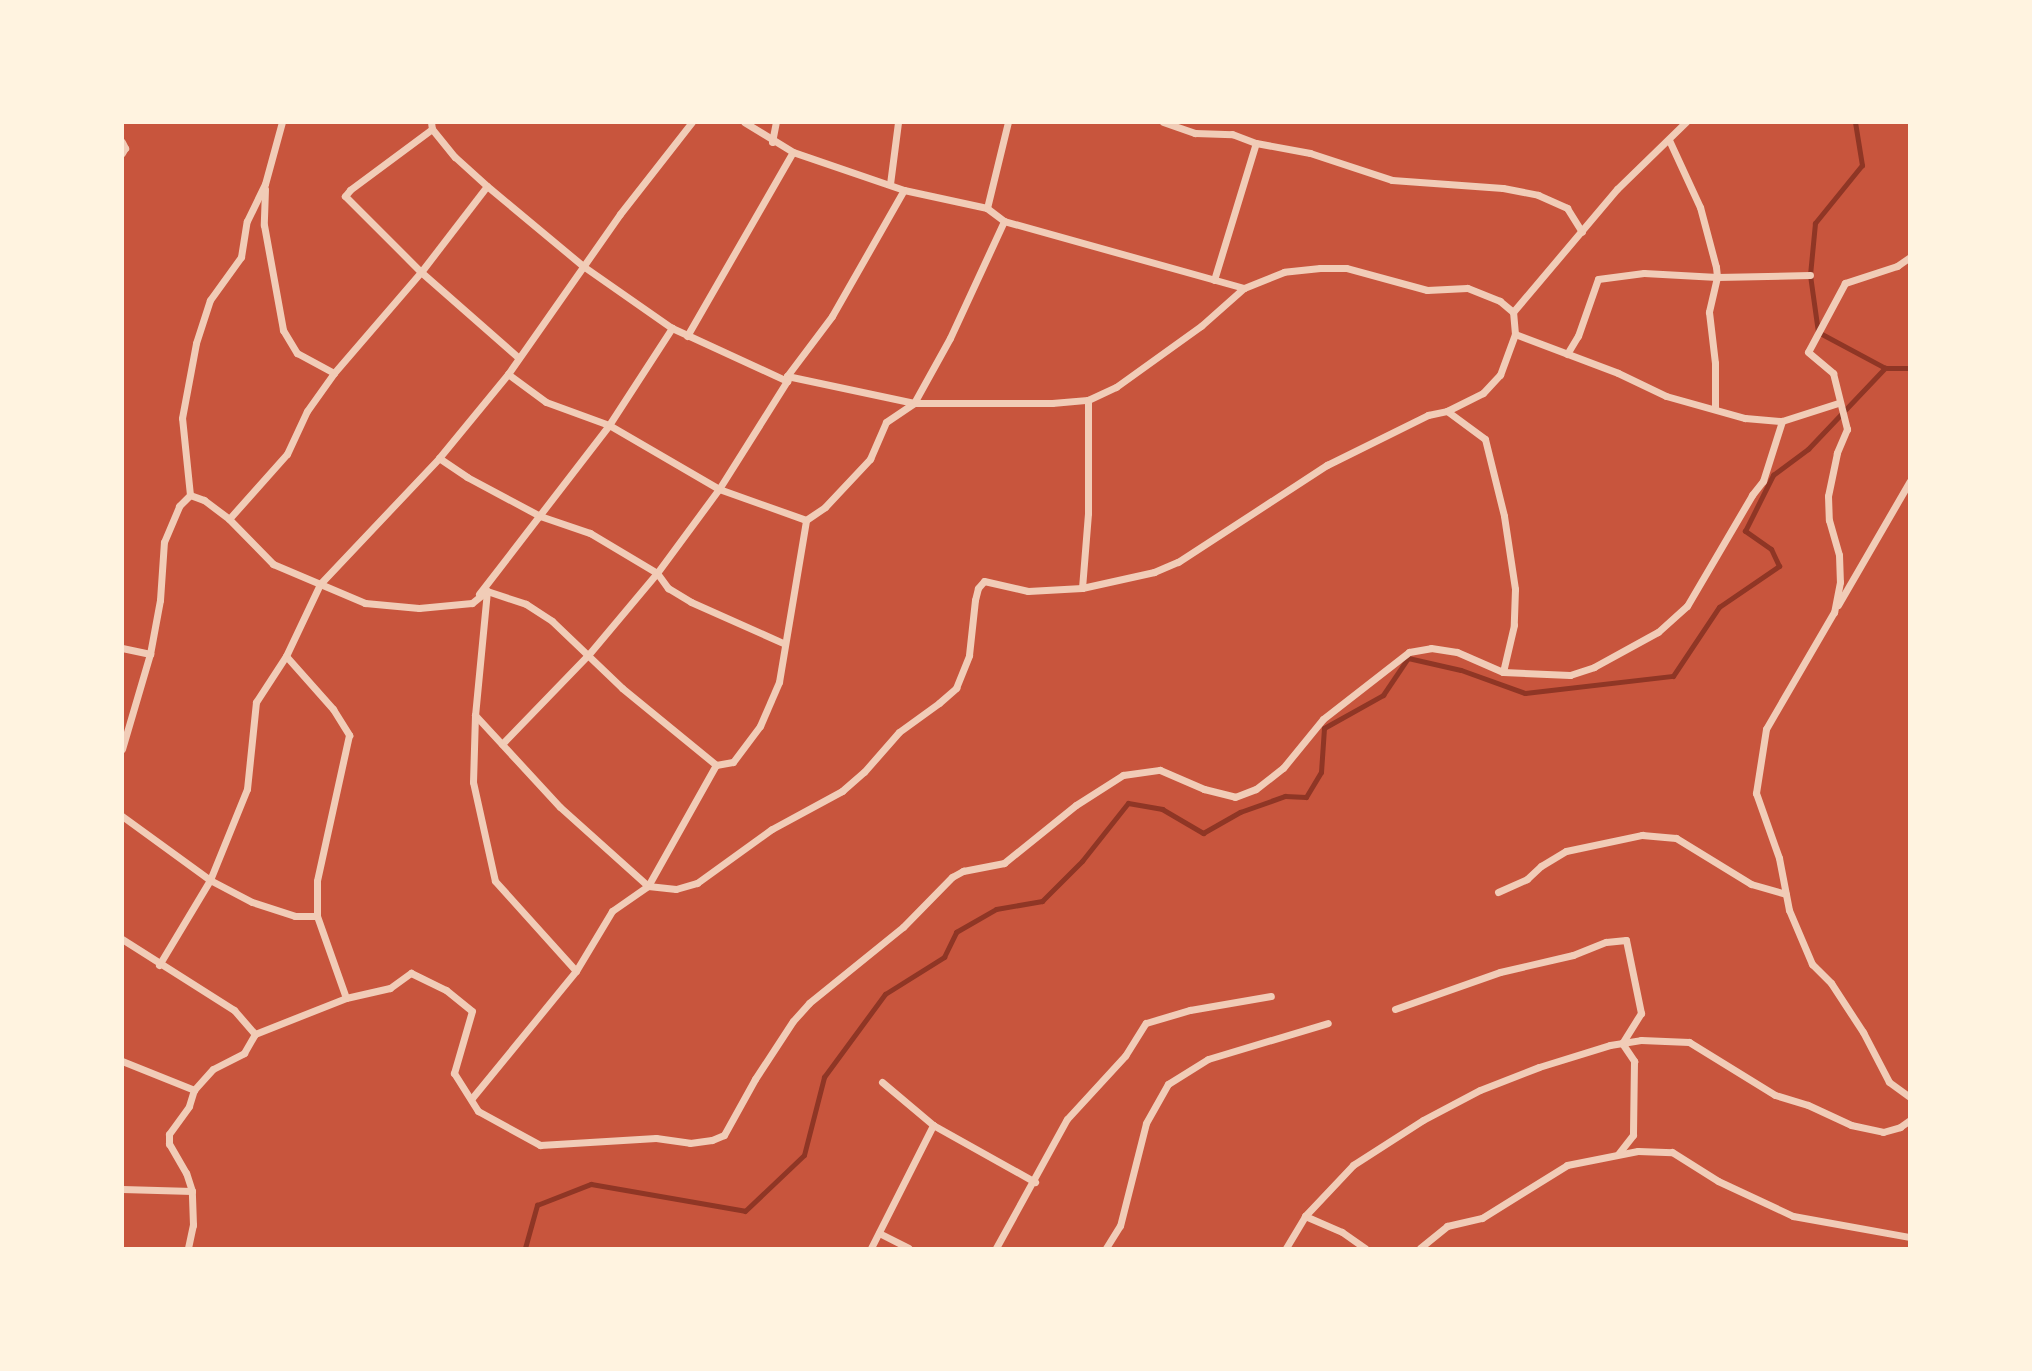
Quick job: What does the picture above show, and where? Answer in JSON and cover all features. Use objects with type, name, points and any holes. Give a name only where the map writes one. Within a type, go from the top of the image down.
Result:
[{"type":"street","points":[[190,495],[182,418],[196,343],[210,300],[241,257],[247,220],[265,184],[282,122]]},
{"type":"street","points":[[159,965],[210,880],[247,789],[256,702],[285,656],[320,584],[439,458],[508,374],[620,214],[692,122]]},
{"type":"street","points":[[744,122],[772,142],[793,152],[904,190],[987,208],[1004,220],[1244,288]]},
{"type":"street","points":[[772,142],[776,122]]},
{"type":"street","points":[[890,184],[898,122]]},
{"type":"street","points":[[987,208],[1008,122]]},
{"type":"street","points":[[1163,122],[1195,132],[1232,134],[1256,143],[1346,163],[1391,180],[1503,188],[1538,195],[1567,208],[1582,232]]},
{"type":"street","points":[[1513,312],[1617,189],[1686,122]]},
{"type":"street","points":[[475,715],[559,807],[649,886],[676,889],[697,883],[772,829],[842,791],[864,772],[899,732],[939,704],[956,688],[970,655],[975,600],[978,588],[984,581],[1028,591],[1082,589],[1154,572],[1178,562],[1327,466],[1428,415],[1447,411],[1483,393],[1500,375],[1515,334],[1513,312],[1500,301],[1467,288],[1427,290],[1346,268],[1284,272],[1244,288],[1200,326],[1116,387],[1088,400],[1052,403],[914,403],[787,378],[672,328],[583,266],[487,186],[431,126],[345,196],[421,272],[519,358]]},
{"type":"street","points":[[1668,141],[1710,234],[1717,277],[1709,312],[1715,363],[1715,407]]},
{"type":"street","points":[[122,142],[125,148],[122,153]]},
{"type":"street","points":[[1214,280],[1256,143]]},
{"type":"street","points":[[687,336],[793,152]]},
{"type":"street","points":[[265,184],[264,225],[283,330],[297,353],[334,373]]},
{"type":"street","points":[[229,519],[287,454],[307,411],[334,373],[421,272],[487,186]]},
{"type":"street","points":[[502,744],[589,654],[657,573],[719,489],[787,378],[832,316],[904,190]]},
{"type":"street","points":[[487,591],[526,604],[552,621],[622,688],[716,765],[733,762],[760,726],[779,682],[783,643],[806,520],[825,507],[870,459],[886,422],[914,403],[950,338],[1004,220]]},
{"type":"street","points":[[1834,612],[1840,582],[1839,555],[1829,520],[1828,496],[1837,453],[1847,429],[1838,403],[1833,373],[1808,352],[1845,283],[1897,266],[1909,257]]},
{"type":"street","points":[[1567,354],[1578,336],[1598,279],[1644,273],[1717,277],[1810,275]]},
{"type":"street","points":[[472,603],[609,425],[672,328]]},
{"type":"street","points":[[1515,334],[1666,396],[1715,407],[1745,418],[1782,421],[1838,403]]},
{"type":"street","points":[[508,374],[546,402],[609,425],[719,489],[806,520]]},
{"type":"street","points":[[1082,589],[1088,513],[1088,400]]},
{"type":"street","points":[[1447,411],[1485,439],[1504,516],[1515,589],[1514,625],[1503,672]]},
{"type":"street","points":[[188,1248],[193,1225],[192,1191],[186,1173],[169,1144],[169,1134],[189,1106],[194,1090],[213,1069],[244,1053],[256,1034],[346,998],[390,988],[411,973],[446,990],[472,1011],[454,1073],[478,1111],[540,1145],[656,1138],[690,1143],[712,1140],[724,1135],[770,1056],[809,1003],[903,927],[952,877],[963,871],[1004,863],[1076,805],[1123,775],[1160,771],[1204,789],[1235,797],[1256,789],[1283,768],[1323,719],[1409,652],[1432,648],[1457,652],[1503,672],[1570,675],[1594,667],[1658,632],[1687,606],[1752,495],[1763,481],[1782,421]]},
{"type":"street","points":[[439,458],[467,477],[540,516],[590,533],[657,573],[668,588],[691,602],[783,643]]},
{"type":"street","points":[[1909,481],[1766,729],[1756,793],[1779,858],[1789,910],[1812,964],[1838,993],[1889,1082],[1909,1097]]},
{"type":"street","points":[[190,495],[204,500],[229,519],[273,564],[365,603],[419,608],[472,603],[487,591]]},
{"type":"street","points":[[122,749],[150,654],[160,600],[163,542],[179,506],[190,495]]},
{"type":"street","points":[[487,591],[475,715],[473,782],[495,881],[576,971]]},
{"type":"street","points":[[122,648],[150,654]]},
{"type":"street","points":[[285,656],[333,709],[349,735],[325,833],[317,881],[317,916],[346,998]]},
{"type":"street","points":[[472,1098],[576,971],[612,911],[649,886],[716,765]]},
{"type":"street","points":[[122,816],[210,880],[268,910],[295,916],[317,916]]},
{"type":"street","points":[[1498,892],[1527,879],[1566,851],[1642,835],[1676,838],[1751,884],[1786,894]]},
{"type":"street","points":[[122,939],[159,965],[234,1010],[256,1034]]},
{"type":"street","points":[[1395,1009],[1500,972],[1573,955],[1606,942],[1626,940],[1641,1013],[1622,1044]]},
{"type":"street","points":[[996,1248],[1035,1182],[1067,1119],[1125,1056],[1146,1023],[1190,1010],[1271,996]]},
{"type":"street","points":[[1106,1248],[1120,1226],[1146,1123],[1168,1084],[1208,1059],[1328,1023]]},
{"type":"street","points":[[1286,1248],[1305,1216],[1353,1165],[1423,1120],[1480,1090],[1539,1067],[1641,1040],[1689,1042],[1776,1095],[1808,1104],[1852,1125],[1883,1132],[1900,1127],[1909,1120]]},
{"type":"street","points":[[1618,1155],[1633,1135],[1634,1061],[1622,1044]]},
{"type":"street","points":[[122,1061],[194,1090]]},
{"type":"street","points":[[882,1082],[933,1125],[1035,1182]]},
{"type":"street","points":[[871,1248],[933,1125]]},
{"type":"street","points":[[1420,1248],[1447,1226],[1482,1218],[1567,1165],[1638,1151],[1672,1152],[1718,1181],[1793,1216],[1909,1237]]},
{"type":"street","points":[[122,1189],[192,1191]]},
{"type":"street","points":[[1305,1216],[1342,1231],[1365,1248]]},
{"type":"street","points":[[879,1233],[908,1248]]},
{"type":"waterway","points":[[1855,122],[1862,165],[1815,223],[1810,275],[1818,332],[1885,368],[1910,368]]},
{"type":"waterway","points":[[525,1248],[537,1205],[591,1184],[745,1211],[804,1155],[824,1077],[885,994],[944,957],[956,932],[996,909],[1042,901],[1082,861],[1128,803],[1162,809],[1203,833],[1240,812],[1285,796],[1306,797],[1321,772],[1324,728],[1383,695],[1408,658],[1461,670],[1525,693],[1673,676],[1719,607],[1779,566],[1771,549],[1745,531],[1773,475],[1808,449],[1885,368]]}]
